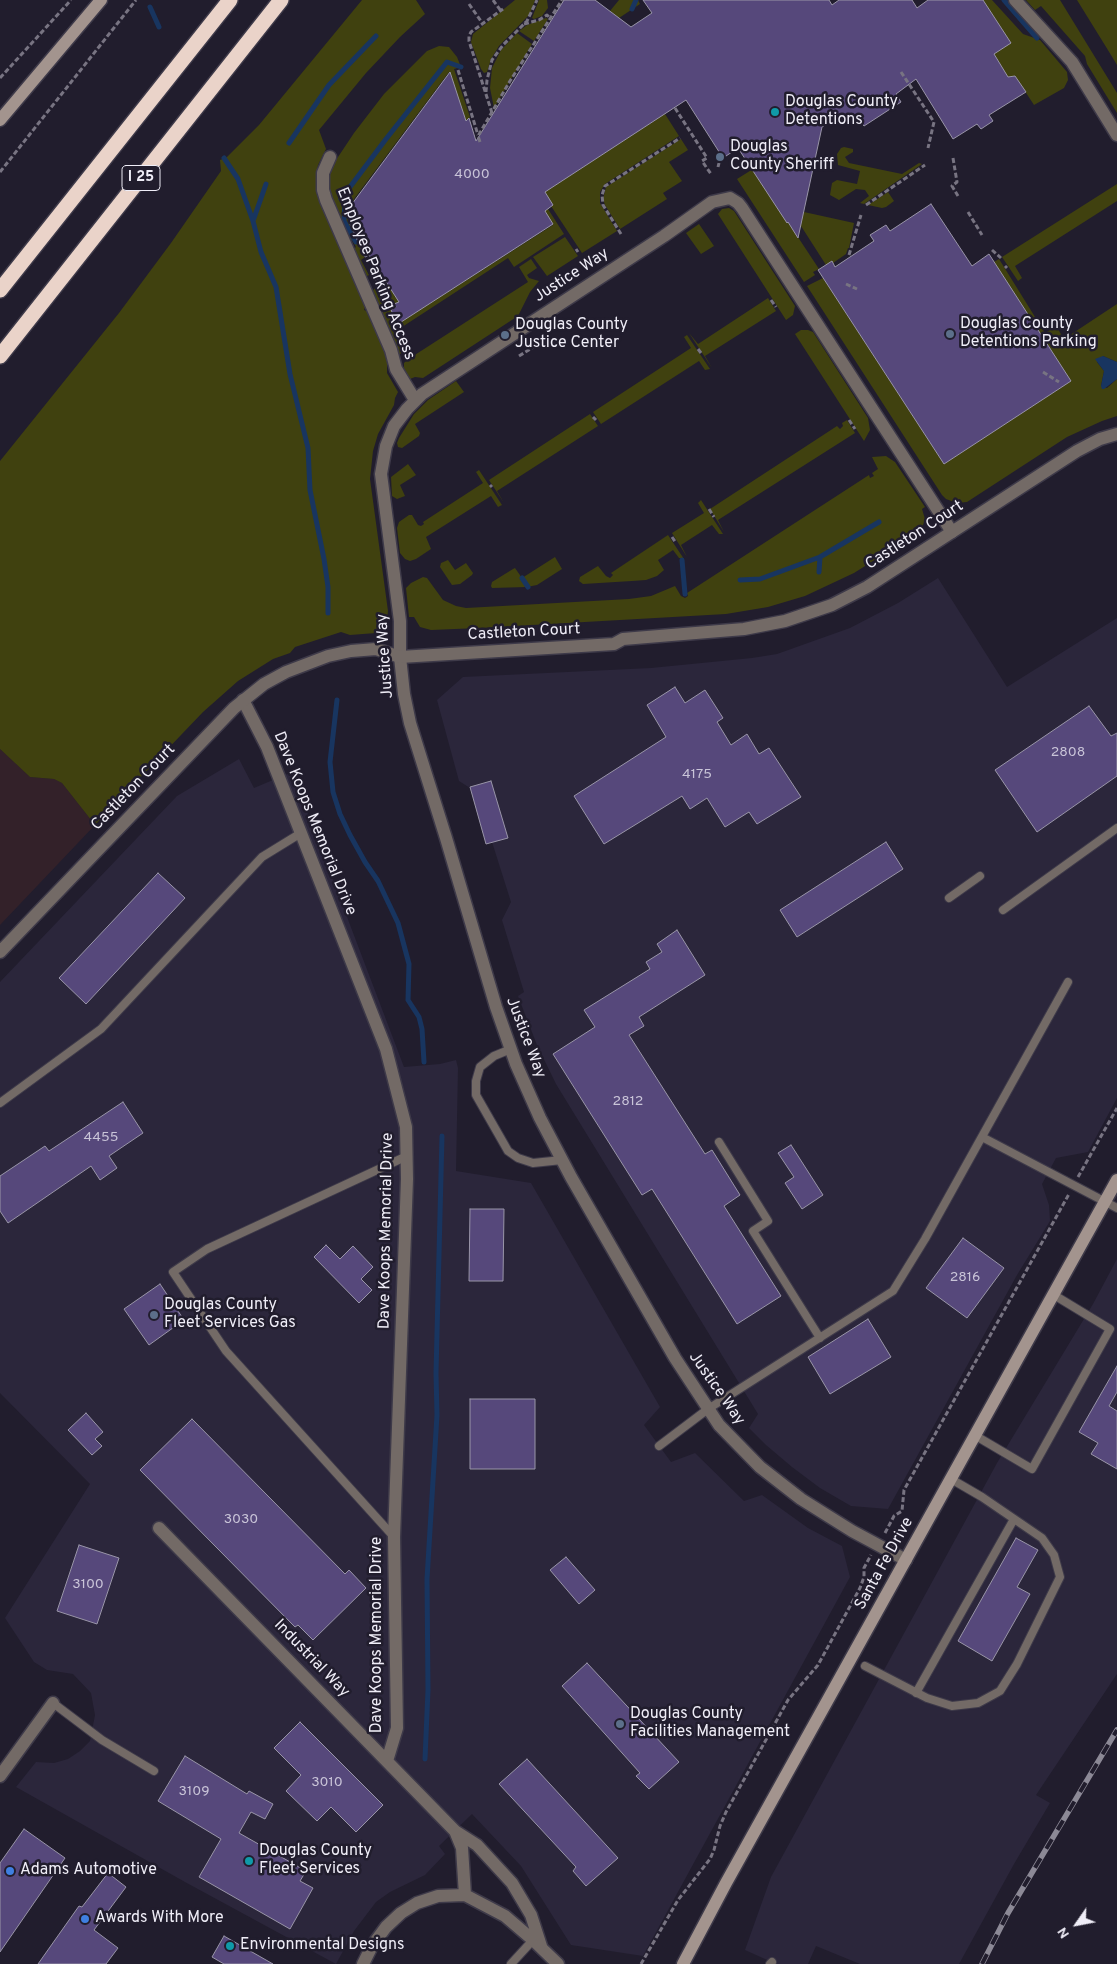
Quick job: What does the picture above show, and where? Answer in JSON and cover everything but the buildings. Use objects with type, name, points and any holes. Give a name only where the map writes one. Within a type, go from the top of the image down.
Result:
[{"type":"highway","name":"I 25","points":[[0,290],[230,0]]},
{"type":"highway","name":"I 25","points":[[0,356],[281,0]]},
{"type":"main road","points":[[0,120],[101,0]]},
{"type":"main road","name":"Santa Fe Drive","points":[[683,1964],[726,1883],[1117,1180]]},
{"type":"street","points":[[1015,0],[1072,62],[1117,135]]},
{"type":"street","name":"Employee Parking Access","points":[[330,157],[323,173],[323,190],[326,200],[391,350],[396,369],[415,400]]},
{"type":"street","name":"Justice Way","points":[[906,1560],[832,1519],[783,1485],[742,1450],[719,1425],[675,1358],[540,1118],[511,1049],[496,1007],[414,738],[404,694],[400,657],[400,621],[381,474],[394,426],[415,400],[430,388],[664,236],[712,202],[730,198],[742,208],[952,532]]},
{"type":"street","name":"Castleton Court","points":[[0,952],[243,700],[275,677],[306,663],[351,651],[376,649],[400,657],[614,644],[623,639],[666,637],[759,627],[810,613],[848,597],[1077,451],[1100,439],[1117,434]]},
{"type":"street","name":"Dave Koops Memorial Drive","points":[[243,700],[267,747],[386,1049],[406,1127],[407,1156],[394,1537],[397,1728],[387,1761]]},
{"type":"street","name":"Industrial Way","points":[[159,1528],[387,1761],[456,1830],[477,1845],[512,1883],[530,1915],[538,1944]]},
{"type":"street","points":[[0,1776],[53,1703]]},
{"type":"street","points":[[456,1830],[462,1848],[465,1895]]},
{"type":"street","points":[[366,1963],[372,1946],[386,1927],[401,1913],[417,1903],[438,1896],[465,1895],[505,1916],[558,1964]]},
{"type":"lane","points":[[1003,910],[1117,828]]},
{"type":"lane","points":[[0,1103],[101,1029],[262,857],[301,833]]},
{"type":"lane","points":[[950,898],[980,876]]},
{"type":"lane","points":[[659,1446],[708,1410],[893,1291],[925,1239],[1068,982]]},
{"type":"lane","points":[[511,1049],[494,1056],[480,1067],[476,1081],[476,1095],[508,1151],[518,1158],[534,1163],[562,1160]]},
{"type":"lane","points":[[982,1137],[1117,1208]]},
{"type":"lane","points":[[719,1142],[768,1221],[752,1231],[820,1338]]},
{"type":"lane","points":[[394,1537],[226,1351],[173,1272],[207,1249],[407,1156]]},
{"type":"lane","points":[[976,1436],[1032,1469],[1110,1329],[1054,1295]]},
{"type":"lane","points":[[865,1666],[927,1698],[952,1706],[978,1703],[1000,1691],[1017,1664],[1060,1577],[1054,1555],[1042,1538],[951,1478]]},
{"type":"lane","points":[[916,1693],[1014,1519]]},
{"type":"lane","points":[[53,1703],[102,1740],[154,1771]]},
{"type":"lane","points":[[510,1964],[538,1944]]},
{"type":"path","points":[[0,78],[72,0]]},
{"type":"path","points":[[0,172],[136,0]]},
{"type":"path","points":[[492,113],[469,41],[471,32],[502,10],[493,0]]},
{"type":"path","points":[[486,96],[487,80],[492,60],[530,16],[537,0]]},
{"type":"path","points":[[478,136],[561,2],[556,0]]},
{"type":"path","points":[[469,4],[483,24]]},
{"type":"path","points":[[523,24],[539,20],[546,15],[550,18]]},
{"type":"path","points":[[458,70],[480,142]]},
{"type":"path","points":[[901,72],[934,122],[928,148]]},
{"type":"path","points":[[675,108],[707,158],[702,160],[710,174]]},
{"type":"path","points":[[621,234],[602,205],[602,195],[605,186],[680,138]]},
{"type":"path","points":[[953,158],[957,182],[950,187],[958,196]]},
{"type":"path","points":[[866,205],[925,165]]},
{"type":"path","points":[[968,212],[982,235]]},
{"type":"path","points":[[849,255],[861,215]]},
{"type":"path","points":[[992,250],[1000,258]]},
{"type":"path","points":[[846,284],[857,289]]},
{"type":"path","points":[[771,300],[776,307]]},
{"type":"path","points":[[519,356],[540,342]]},
{"type":"path","points":[[698,349],[701,353]]},
{"type":"path","points":[[1043,372],[1059,382]]},
{"type":"path","points":[[849,420],[855,429]]},
{"type":"path","points":[[709,509],[714,517]]},
{"type":"path","points":[[672,537],[676,543]]},
{"type":"shaded area","points":[[362,0],[416,0],[425,14],[366,73],[319,130],[326,149],[318,165],[317,180],[366,305],[364,310],[369,312],[387,354],[387,373],[398,392],[394,405],[378,434],[373,451],[370,479],[388,611],[387,620],[382,629],[376,633],[350,635],[341,632],[295,647],[290,653],[273,659],[238,681],[203,712],[95,825],[62,783],[54,779],[30,777],[0,749],[0,461],[119,313],[171,243],[221,171],[220,160],[227,157],[259,125]]},
{"type":"shaded area","points":[[515,0],[535,0],[530,14],[499,46],[491,59],[487,72],[484,73],[471,42],[473,34]]},
{"type":"shaded area","points":[[539,0],[547,0],[548,8],[542,16],[534,19],[532,18]]},
{"type":"shaded area","points":[[619,0],[638,0],[640,4],[619,18],[610,11]]},
{"type":"shaded area","points":[[983,0],[992,0],[1023,34],[1040,40],[1067,72],[1068,80],[1064,88],[1034,105],[1015,76],[1007,78],[998,65],[1000,63],[994,54],[1010,43]]},
{"type":"shaded area","points":[[1026,0],[1060,0],[1117,93],[1117,113],[1087,64],[1085,56],[1041,6],[1035,10]]},
{"type":"shaded area","points":[[1077,0],[1117,0],[1117,65],[1111,55]]},
{"type":"shaded area","points":[[546,18],[548,19],[534,41],[519,31],[527,25]]},
{"type":"shaded area","points":[[517,33],[532,44],[494,108],[490,88],[492,68],[501,50]]},
{"type":"shaded area","points":[[439,46],[449,47],[457,57],[461,67],[454,69],[470,117],[466,121],[449,72],[354,199],[348,215],[349,222],[365,257],[361,260],[369,275],[363,278],[352,250],[356,247],[352,240],[348,242],[328,190],[328,172],[354,133],[384,94],[427,51]]},
{"type":"shaded area","points":[[665,114],[679,136],[605,184],[600,192],[600,203],[617,231],[582,253],[551,206],[553,205],[545,192]]},
{"type":"shaded area","points":[[681,139],[688,150],[669,162],[682,181],[663,193],[667,199],[620,229],[603,199],[606,187]]},
{"type":"shaded area","points":[[844,147],[853,149],[853,152],[845,157],[849,163],[902,174],[919,163],[922,164],[864,204],[860,203],[869,196],[865,190],[856,189],[839,200],[830,195],[832,183],[837,180],[857,184],[860,171],[838,165],[837,154]]},
{"type":"shaded area","points":[[753,169],[819,269],[813,272],[815,275],[804,282],[737,179]]},
{"type":"shaded area","points":[[1117,184],[1117,201],[1015,266],[1022,278],[1018,281],[1002,257]]},
{"type":"shaded area","points":[[888,192],[894,201],[886,207],[868,205]]},
{"type":"shaded area","points":[[729,208],[734,211],[795,306],[793,315],[786,320],[718,214],[722,209]]},
{"type":"shaded area","points":[[548,209],[564,234],[514,267],[508,258],[399,329],[410,347],[397,354],[372,292],[374,289],[386,282],[399,302],[395,304],[396,307],[391,311],[398,324],[553,225],[544,211]]},
{"type":"shaded area","points":[[804,212],[854,223],[846,254],[833,263],[826,265],[801,226],[802,218],[800,214]]},
{"type":"shaded area","points":[[699,224],[714,246],[701,254],[686,233]]},
{"type":"shaded area","points":[[565,237],[578,256],[547,276],[533,257]]},
{"type":"shaded area","points":[[531,259],[537,268],[527,275],[529,278],[539,281],[530,292],[518,316],[423,378],[415,377],[410,379],[408,377],[404,368],[404,363],[407,360],[528,282],[519,267]]},
{"type":"shaded area","points":[[999,259],[1045,333],[1056,326],[1064,339],[1117,304],[1117,362],[1103,356],[1097,362],[1104,371],[1101,386],[1107,388],[1117,379],[1117,416],[1067,437],[967,502],[957,503],[946,499],[942,495],[807,286],[823,278],[944,464],[1071,381],[994,262]]},
{"type":"shaded area","points":[[768,298],[776,311],[705,356],[712,368],[689,333],[698,344]]},
{"type":"shaded area","points":[[801,330],[813,332],[868,418],[870,430],[864,441],[795,334]]},
{"type":"shaded area","points":[[687,335],[710,369],[705,370],[699,361],[601,424],[593,412],[691,348],[684,337]]},
{"type":"shaded area","points":[[456,381],[464,392],[415,424],[420,433],[419,436],[402,448],[398,447],[399,438],[414,414],[428,400]]},
{"type":"shaded area","points":[[590,414],[598,426],[497,491],[504,503],[489,480]]},
{"type":"shaded area","points":[[847,420],[855,433],[718,520],[724,532],[710,509],[837,426],[840,429],[843,426],[842,423]]},
{"type":"shaded area","points":[[886,456],[895,462],[925,507],[922,509],[925,519],[922,528],[916,534],[854,573],[805,596],[768,607],[726,614],[479,628],[431,630],[420,627],[414,617],[409,617],[406,588],[423,577],[427,578],[443,600],[466,608],[629,599],[651,596],[675,586],[681,596],[685,598],[688,596],[687,593],[869,475],[870,478],[874,476],[872,473],[878,469],[872,457]]},
{"type":"shaded area","points":[[408,464],[416,475],[400,485],[405,496],[397,499],[392,496],[391,477]]},
{"type":"shaded area","points":[[479,470],[502,505],[498,507],[491,496],[426,537],[431,549],[416,559],[410,561],[405,559],[400,553],[397,528],[399,522],[412,515],[418,525],[421,526],[424,524],[423,522],[483,483],[476,472]]},
{"type":"shaded area","points":[[701,500],[723,534],[719,534],[712,525],[681,545],[687,557],[672,533],[704,513],[698,503]]},
{"type":"shaded area","points":[[668,535],[684,559],[679,558],[673,550],[658,560],[664,570],[657,576],[646,580],[632,581],[583,584],[579,581],[580,577],[598,566],[610,578],[613,575],[611,573]]},
{"type":"shaded area","points":[[555,557],[562,569],[537,585],[492,588],[491,586],[492,582],[515,568],[522,578]]},
{"type":"shaded area","points":[[448,560],[455,570],[466,563],[473,573],[472,575],[460,584],[452,585],[440,567],[441,563]]},
{"type":"shaded area","points":[[938,578],[1007,687],[1117,618],[1117,1098],[1088,1152],[1056,1158],[1042,1184],[1049,1205],[1050,1221],[1017,1275],[888,1509],[851,1506],[820,1488],[792,1467],[749,1428],[758,1414],[556,1084],[537,1045],[518,996],[524,992],[502,920],[511,902],[492,842],[486,844],[470,788],[459,781],[437,700],[463,677],[651,668],[777,654],[850,628],[898,603]]},
{"type":"shaded area","points":[[0,749],[30,777],[54,779],[62,783],[95,825],[0,925]]},
{"type":"shaded area","points":[[239,759],[254,788],[292,772],[404,1067],[440,1064],[456,1060],[458,1068],[456,1171],[531,1183],[660,1407],[644,1425],[671,1462],[695,1453],[744,1501],[762,1495],[808,1528],[842,1546],[850,1577],[643,1956],[571,1945],[521,1866],[472,1814],[439,1846],[445,1854],[425,1875],[390,1892],[376,1902],[354,1931],[336,1964],[16,1787],[36,1762],[54,1763],[68,1759],[80,1751],[90,1741],[95,1715],[91,1693],[73,1674],[47,1670],[34,1662],[5,1618],[90,1484],[0,1393],[0,982],[177,796]]},
{"type":"shaded area","points":[[1117,1259],[1117,1674],[1036,1795],[1050,1803],[959,1964],[860,1964],[816,1946],[808,1964],[776,1964],[745,1950],[771,1877],[997,1463],[1093,1304]]},
{"type":"water","points":[[1103,356],[1117,362],[1117,379],[1102,389],[1104,371],[1095,359]]},
{"type":"waterway","points":[[632,9],[636,0]]},
{"type":"waterway","points":[[1004,0],[1037,38]]},
{"type":"waterway","points":[[150,7],[159,27]]},
{"type":"waterway","points":[[289,143],[329,85],[376,36]]},
{"type":"waterway","points":[[341,199],[447,62],[461,67]]},
{"type":"waterway","points":[[224,158],[238,179],[253,221],[261,252],[276,287],[290,374],[308,448],[310,490],[328,587],[328,613]]},
{"type":"waterway","points":[[253,221],[266,184]]},
{"type":"waterway","points":[[342,198],[345,199],[344,221],[356,242]]},
{"type":"waterway","points":[[819,572],[820,557],[879,522]]},
{"type":"waterway","points":[[740,580],[760,579],[820,557]]},
{"type":"waterway","points":[[682,560],[685,594]]},
{"type":"waterway","points":[[522,578],[528,587]]},
{"type":"waterway","points":[[337,700],[330,762],[333,792],[340,814],[350,835],[378,881],[398,923],[409,964],[408,1000],[419,1017],[422,1029],[424,1062]]},
{"type":"waterway","points":[[425,1759],[428,1690],[427,1579],[437,1415],[436,1373],[442,1136]]},
{"type":"railway","points":[[982,1964],[1008,1913],[1117,1730]]},
{"type":"place","name":"Douglas County Detentions","points":[[775,112]]},
{"type":"place","name":"Douglas County Sheriff","points":[[720,157]]},
{"type":"place","name":"Douglas County Detentions Parking","points":[[950,334]]},
{"type":"place","name":"Douglas County Justice Center","points":[[505,335]]},
{"type":"place","name":"Douglas County Fleet Services Gas","points":[[154,1315]]},
{"type":"place","name":"Douglas County Facilities Management","points":[[620,1724]]},
{"type":"place","name":"Douglas County Fleet Services","points":[[249,1861]]},
{"type":"place","name":"Adams Automotive","points":[[10,1871]]},
{"type":"place","name":"Awards With More","points":[[85,1919]]},
{"type":"place","name":"Environmental Designs","points":[[230,1946]]}]
